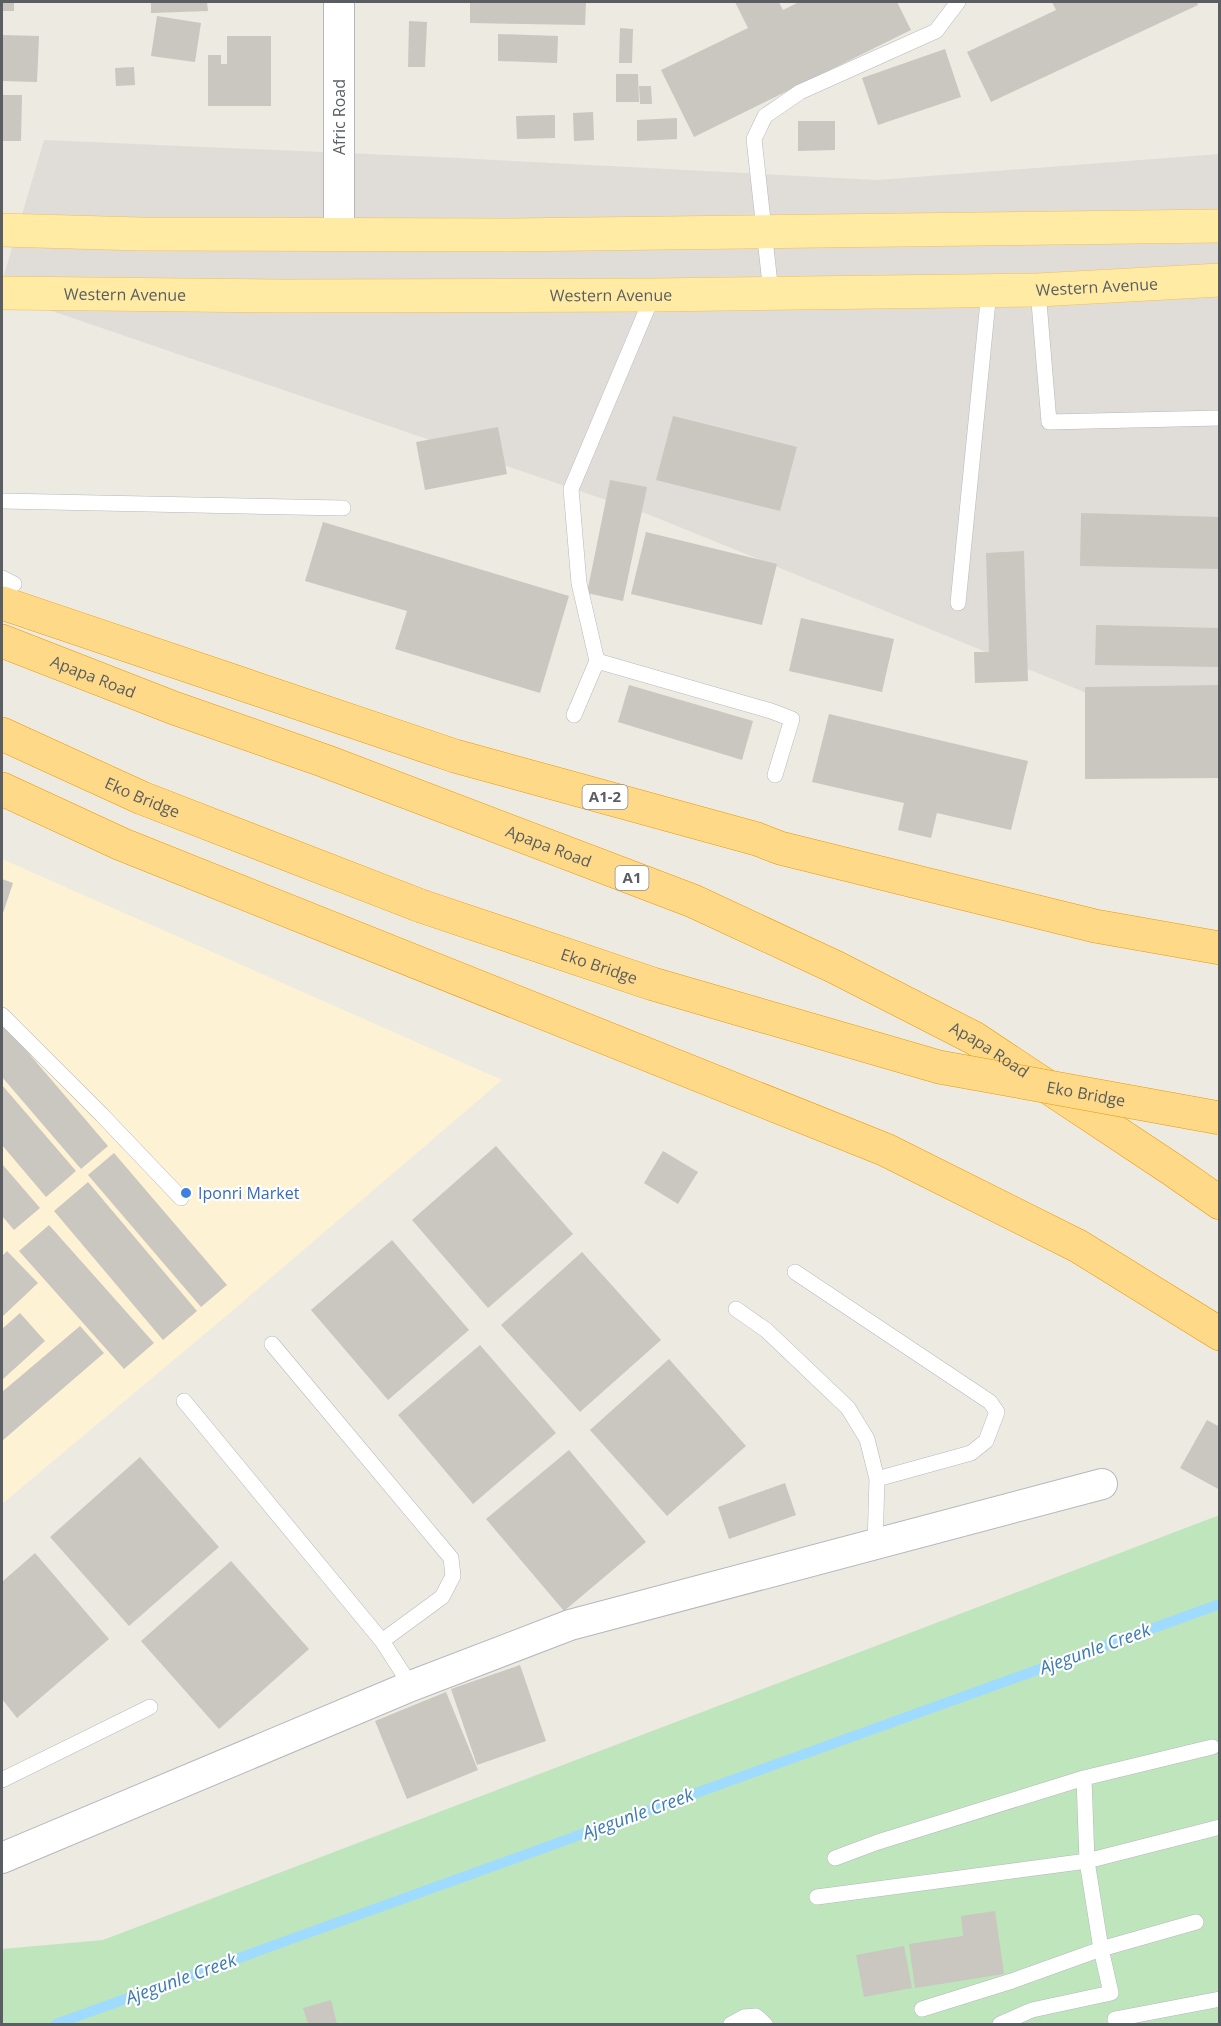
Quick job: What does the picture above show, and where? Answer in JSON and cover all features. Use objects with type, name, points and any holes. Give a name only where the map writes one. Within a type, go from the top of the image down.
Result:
[{"type":"highway","name":"A1-2","points":[[6,588],[466,759],[757,839],[780,848],[1095,926],[1220,948]]},
{"type":"highway","name":"Apapa Road","points":[[2,641],[174,708],[325,761],[693,901],[835,967],[974,1038],[1220,1203]]},
{"type":"highway","name":"Eko Bridge","points":[[2,734],[142,798],[400,898],[653,984],[939,1067],[1220,1118]]},
{"type":"highway","points":[[2,789],[121,844],[886,1149],[1078,1246],[1220,1334]]},
{"type":"main road","points":[[2,230],[140,234],[522,234],[1220,226]]},
{"type":"main road","name":"Western Avenue","points":[[4,297],[653,295],[989,291],[1220,280]]},
{"type":"street","name":"Afric Road","points":[[339,2],[339,233]]},
{"type":"street","points":[[2,1858],[411,1686],[570,1625],[1102,1484]]},
{"type":"lane","points":[[771,293],[756,174],[754,139],[765,116],[801,92],[936,31],[958,2]]},
{"type":"lane","points":[[1038,290],[1049,422],[1220,418]]},
{"type":"lane","points":[[958,603],[989,291]]},
{"type":"lane","points":[[574,715],[597,661],[579,583],[571,489],[653,295]]},
{"type":"lane","points":[[2,501],[343,508]]},
{"type":"lane","points":[[597,661],[792,719],[776,775]]},
{"type":"lane","points":[[2,1015],[181,1198]]},
{"type":"lane","points":[[795,1272],[990,1402],[997,1412],[987,1442],[971,1453],[877,1479]]},
{"type":"lane","points":[[736,1309],[766,1330],[848,1408],[867,1439],[877,1479],[875,1545]]},
{"type":"lane","points":[[272,1344],[451,1558],[453,1576],[442,1597],[382,1641]]},
{"type":"lane","points":[[184,1401],[382,1641],[411,1686]]},
{"type":"lane","points":[[2,1780],[150,1707]]},
{"type":"lane","points":[[835,1858],[878,1842],[1084,1778],[1212,1747]]},
{"type":"lane","points":[[1084,1778],[1087,1861],[1115,2022],[1220,1999]]},
{"type":"lane","points":[[817,1897],[1087,1861],[1220,1827]]},
{"type":"lane","points":[[922,2009],[1012,1981],[1101,1949],[1196,1922]]},
{"type":"lane","points":[[1000,2025],[1111,1993]]},
{"type":"lane","points":[[731,2025],[744,2017],[756,2016],[765,2025]]},
{"type":"shaded area","points":[[44,140],[437,157],[877,180],[1219,154],[1219,747],[650,515],[2,294],[2,282]]},
{"type":"shaded area","name":"Iponri Market","points":[[2,859],[502,1080],[2,1504]]},
{"type":"green space","points":[[1219,1517],[1219,2024],[2,2024],[2,1949],[103,1940]]},
{"type":"building","points":[[2,2],[14,2],[14,11],[2,11]]},
{"type":"building","points":[[151,2],[207,2],[208,11],[151,13]]},
{"type":"building","points":[[470,2],[586,2],[585,25],[470,23]]},
{"type":"building","points":[[735,2],[779,2],[783,10],[799,2],[897,2],[911,30],[694,137],[661,70],[748,28]]},
{"type":"building","points":[[1052,2],[1197,2],[1198,5],[991,102],[967,52],[1056,10]]},
{"type":"building","points":[[157,16],[201,23],[195,62],[151,56]]},
{"type":"building","points":[[409,21],[427,22],[425,67],[408,67]]},
{"type":"building","points":[[620,28],[633,29],[632,63],[619,63]]},
{"type":"building","points":[[498,34],[558,36],[557,63],[498,61]]},
{"type":"building","points":[[2,35],[39,36],[37,82],[2,81]]},
{"type":"building","points":[[227,36],[271,36],[271,106],[208,106],[208,55],[221,55],[221,64],[227,64]]},
{"type":"building","points":[[945,49],[961,97],[878,125],[862,78]]},
{"type":"building","points":[[134,67],[135,85],[116,86],[115,68]]},
{"type":"building","points":[[616,74],[638,74],[639,102],[616,102]]},
{"type":"building","points":[[639,86],[651,86],[652,104],[640,104]]},
{"type":"building","points":[[2,95],[22,95],[21,141],[2,141]]},
{"type":"building","points":[[593,112],[594,140],[574,141],[573,113]]},
{"type":"building","points":[[555,115],[555,138],[517,139],[516,116]]},
{"type":"building","points":[[677,118],[677,139],[637,141],[637,120]]},
{"type":"building","points":[[798,121],[835,121],[835,150],[798,151]]},
{"type":"building","points":[[673,416],[797,447],[780,511],[656,480]]},
{"type":"building","points":[[498,427],[507,474],[425,490],[416,442]]},
{"type":"building","points":[[610,480],[647,487],[623,601],[587,593]]},
{"type":"building","points":[[1081,513],[1220,517],[1220,569],[1080,566]]},
{"type":"building","points":[[323,522],[569,596],[540,693],[395,649],[407,611],[305,581]]},
{"type":"building","points":[[646,532],[777,564],[762,625],[631,594]]},
{"type":"building","points":[[1024,551],[1028,681],[975,683],[974,652],[989,652],[986,553]]},
{"type":"building","points":[[801,618],[894,639],[882,692],[789,671]]},
{"type":"building","points":[[1096,625],[1220,628],[1220,667],[1095,665]]},
{"type":"building","points":[[629,685],[753,721],[742,760],[618,722]]},
{"type":"building","points":[[1220,685],[1220,778],[1085,779],[1085,687]]},
{"type":"building","points":[[829,714],[1028,761],[1011,830],[937,813],[931,838],[898,830],[904,803],[812,782]]},
{"type":"building","points":[[2,879],[13,883],[2,916]]},
{"type":"building","points":[[2,1022],[108,1146],[81,1169],[2,1077]]},
{"type":"building","points":[[2,1085],[76,1171],[46,1197],[2,1145]]},
{"type":"building","points":[[496,1146],[573,1234],[488,1308],[412,1220]]},
{"type":"building","points":[[663,1151],[698,1172],[678,1204],[644,1183]]},
{"type":"building","points":[[114,1153],[227,1285],[201,1307],[88,1175]]},
{"type":"building","points":[[2,1164],[40,1208],[14,1230],[2,1216]]},
{"type":"building","points":[[88,1182],[197,1311],[163,1340],[54,1211]]},
{"type":"building","points":[[49,1225],[154,1343],[124,1369],[19,1251]]},
{"type":"building","points":[[392,1240],[469,1330],[388,1400],[311,1310]]},
{"type":"building","points":[[7,1251],[38,1283],[2,1317],[2,1256]]},
{"type":"building","points":[[582,1252],[661,1340],[580,1412],[501,1325]]},
{"type":"building","points":[[20,1313],[45,1341],[2,1380],[2,1329]]},
{"type":"building","points":[[80,1326],[104,1353],[2,1441],[2,1392]]},
{"type":"building","points":[[480,1345],[556,1433],[473,1504],[398,1415]]},
{"type":"building","points":[[669,1359],[746,1446],[667,1516],[590,1430]]},
{"type":"building","points":[[1207,1420],[1220,1427],[1220,1490],[1180,1468]]},
{"type":"building","points":[[569,1450],[646,1542],[564,1611],[486,1519]]},
{"type":"building","points":[[140,1457],[219,1547],[129,1626],[50,1537]]},
{"type":"building","points":[[785,1483],[796,1515],[729,1539],[718,1507]]},
{"type":"building","points":[[35,1553],[109,1639],[17,1718],[2,1699],[2,1582]]},
{"type":"building","points":[[231,1561],[309,1649],[219,1729],[141,1641]]},
{"type":"building","points":[[520,1665],[546,1741],[477,1765],[451,1689]]},
{"type":"building","points":[[446,1692],[478,1770],[407,1799],[375,1721]]},
{"type":"building","points":[[995,1911],[1004,1974],[915,1988],[909,1944],[963,1936],[961,1916]]},
{"type":"building","points":[[904,1946],[912,1988],[864,1997],[856,1955]]},
{"type":"building","points":[[331,2000],[337,2024],[308,2024],[303,2008]]},
{"type":"waterway","name":"Ajegunle Creek","points":[[56,2024],[1220,1604]]},
{"type":"place","name":"Iponri Market","points":[[186,1193]]}]
